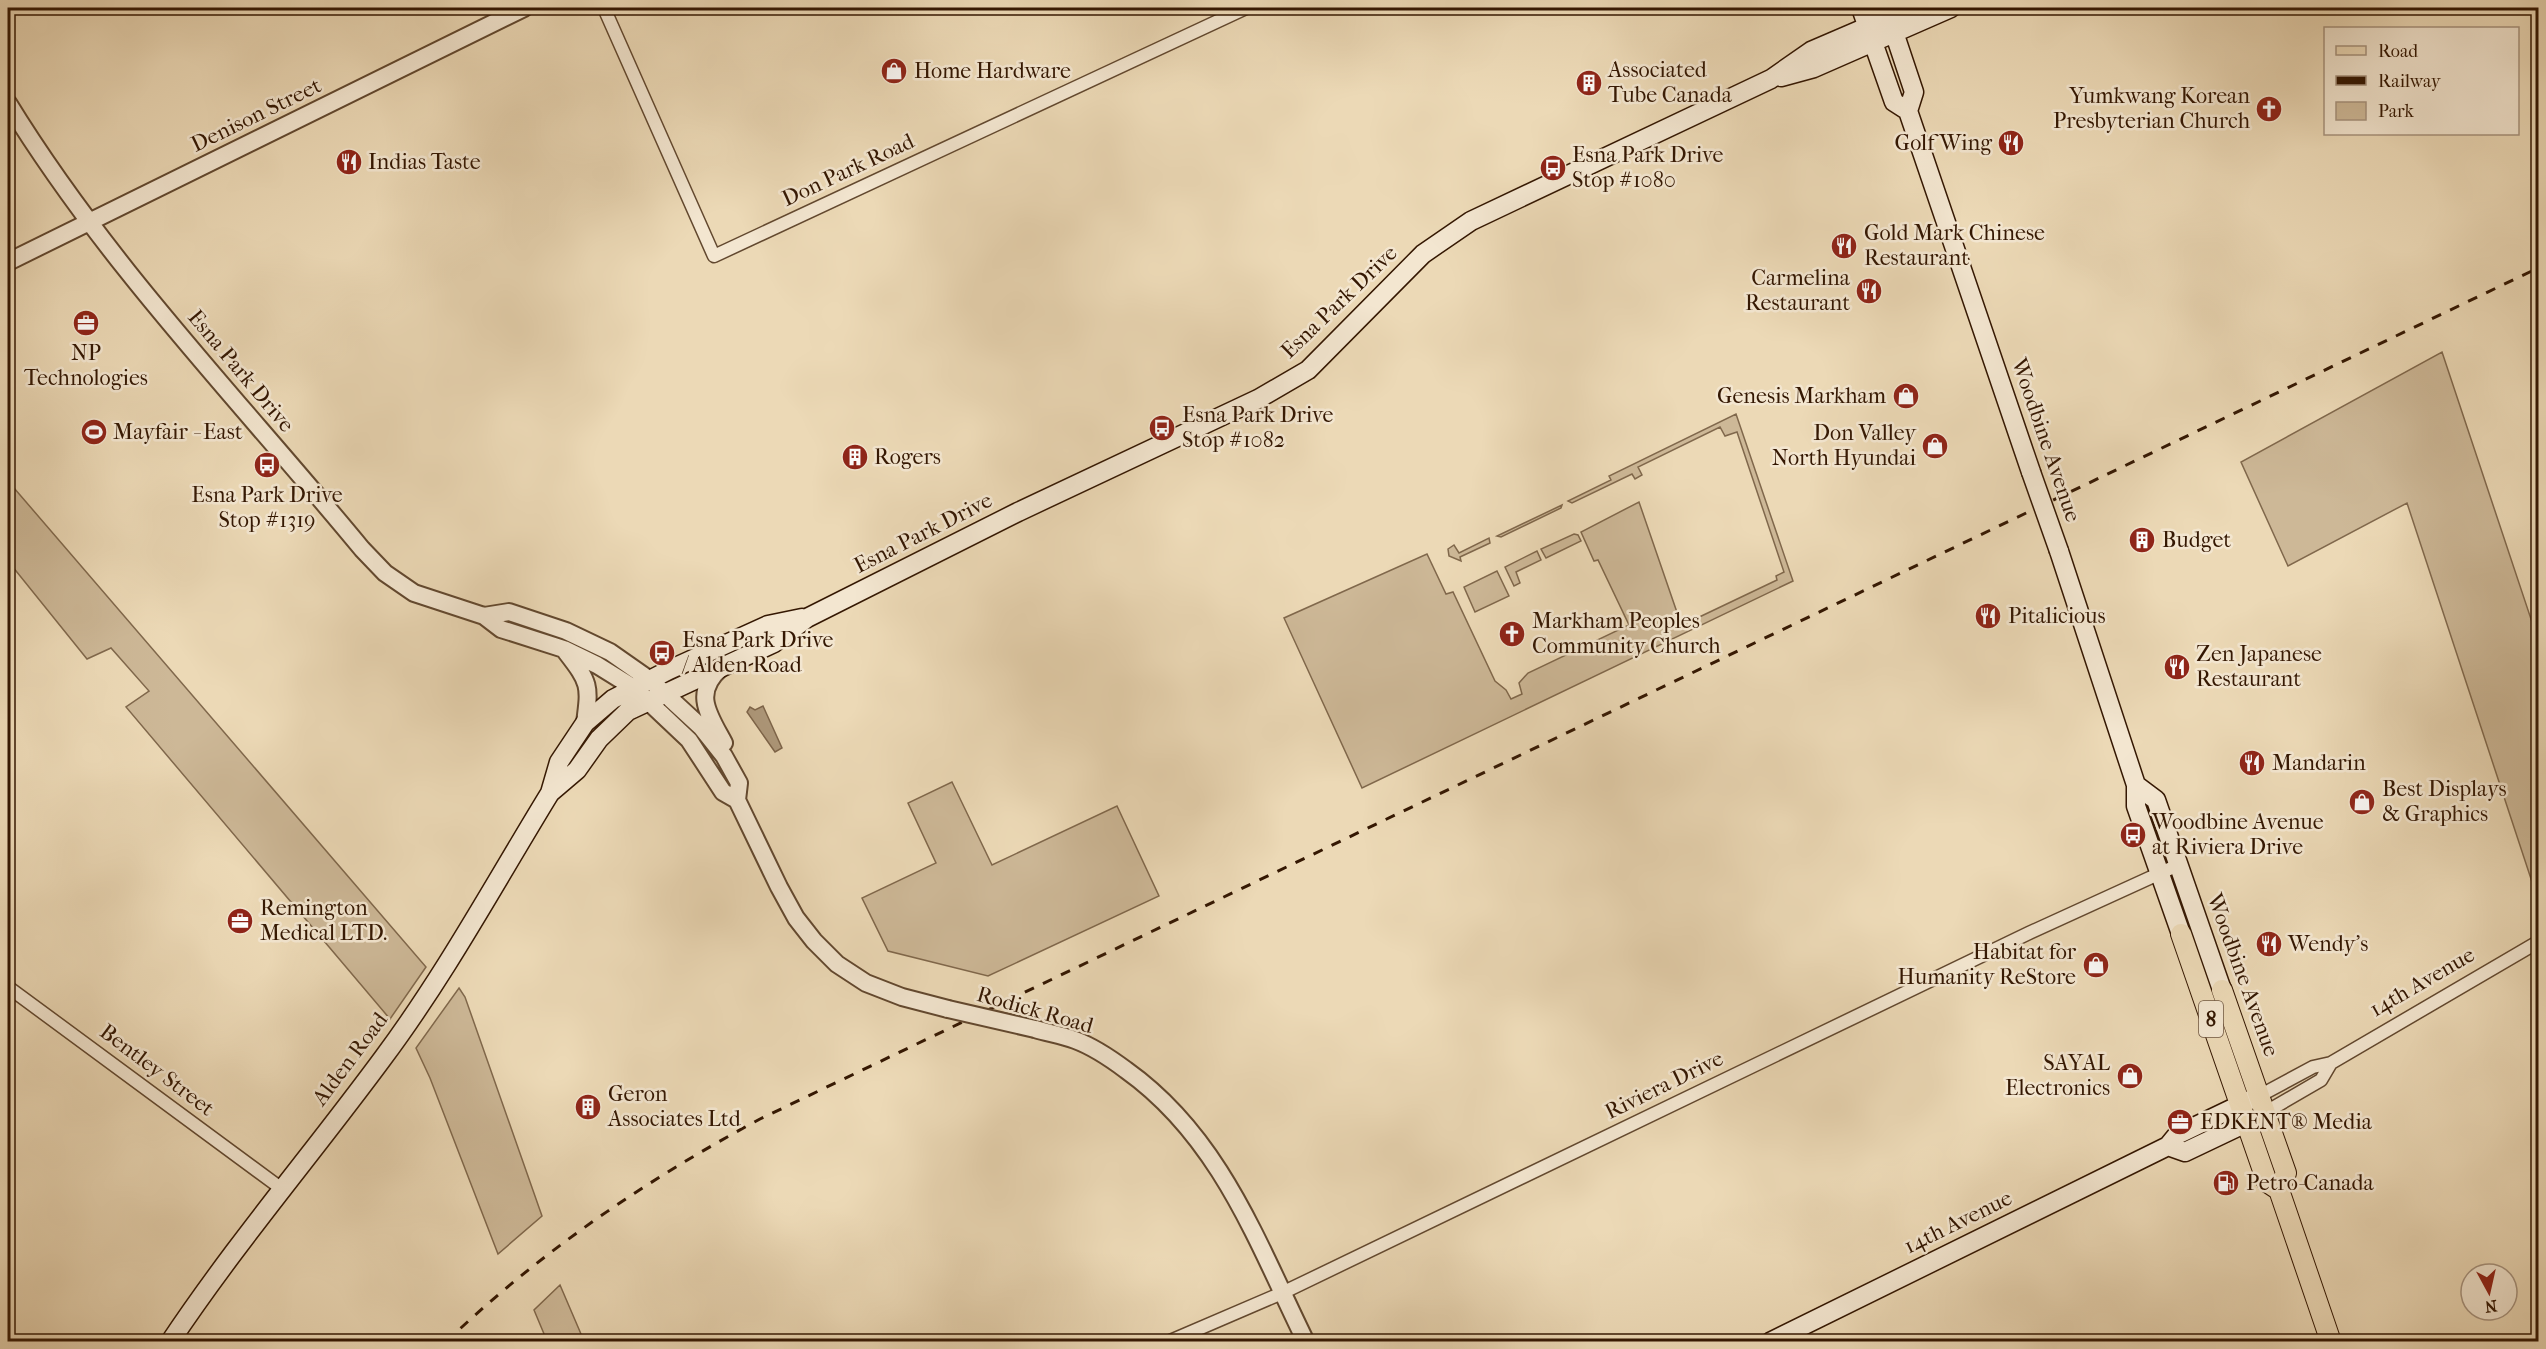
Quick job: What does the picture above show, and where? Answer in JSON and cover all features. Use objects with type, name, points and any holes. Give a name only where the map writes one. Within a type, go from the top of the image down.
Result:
[{"type":"main road","points":[[1890,19],[1911,8]]},
{"type":"main road","points":[[1890,19],[1951,8]]},
{"type":"main road","name":"Esna Park Drive","points":[[657,697],[774,643],[807,618],[1018,512],[1258,399],[1308,370],[1423,254],[1472,221],[1771,79],[1814,68],[1867,25],[1890,19]]},
{"type":"main road","name":"Woodbine Avenue","points":[[1890,19],[1914,92],[1908,111],[2059,551],[2136,785],[2136,806],[2158,873],[2267,1182],[2279,1190],[2331,1341]]},
{"type":"main road","name":"Woodbine Avenue","points":[[1867,25],[1894,102],[1908,111]]},
{"type":"main road","name":"Esna Park Drive","points":[[642,684],[768,625],[807,618]]},
{"type":"main road","name":"Alden Road","points":[[170,1341],[206,1287],[384,1058],[422,1001],[550,793],[559,762],[585,723],[613,699],[642,684]]},
{"type":"main road","name":"Alden Road","points":[[550,793],[577,770],[598,739],[628,711],[657,697]]},
{"type":"main road","name":"Woodbine Avenue","points":[[2136,785],[2156,800],[2238,1031],[2286,1173],[2279,1190]]},
{"type":"main road","points":[[2217,1036],[2238,1031]]},
{"type":"main road","name":"14th Avenue","points":[[1770,1341],[2168,1146],[2185,1152],[2244,1113],[2263,1104]]},
{"type":"street","name":"Denison Street","points":[[8,262],[524,8]]},
{"type":"street","name":"Don Park Road","points":[[604,8],[714,256],[1246,8]]},
{"type":"street","name":"Esna Park Drive","points":[[8,103],[89,224],[131,278],[225,391],[385,573],[414,593],[484,616],[501,629],[564,649],[642,684]]},
{"type":"street","name":"Esna Park Drive","points":[[484,616],[509,612],[567,631],[610,652],[657,697]]},
{"type":"street","points":[[564,649],[583,674],[589,688],[585,723]]},
{"type":"street","points":[[726,664],[709,679],[705,695],[708,714],[728,748],[739,783],[737,800]]},
{"type":"street","points":[[657,697],[701,727],[724,756],[739,783]]},
{"type":"street","name":"Rodick Road","points":[[657,697],[723,792],[737,800],[796,918],[830,956],[866,983],[886,992],[1075,1040],[1102,1053],[1143,1082],[1174,1112],[1223,1173],[1251,1226],[1305,1341]]},
{"type":"street","name":"Riviera Drive","points":[[1168,1341],[1282,1293],[2029,933],[2178,865]]},
{"type":"street","name":"14th Avenue","points":[[2263,1104],[2313,1067],[2331,1063],[2538,942]]},
{"type":"street","name":"Bentley Street","points":[[8,987],[282,1188]]},
{"type":"street","name":"14th Avenue","points":[[2263,1104],[2321,1080],[2331,1063]]},
{"type":"green space","points":[[2442,352],[2538,640],[2538,900],[2407,503],[2288,566],[2241,462]]},
{"type":"green space","points":[[1736,414],[1793,581],[1362,788],[1284,618],[1427,554],[1446,594],[1453,592],[1495,681],[1506,690],[1511,699],[1522,694],[1519,683],[1528,673],[1629,625],[1598,560],[1594,561],[1581,532],[1639,502],[1680,621],[1691,618],[1693,620],[1777,580],[1776,576],[1784,572],[1737,432],[1725,436],[1720,427],[1638,467],[1642,475],[1635,479],[1632,474],[1572,503],[1568,501],[1611,480],[1609,476]]},
{"type":"green space","points":[[8,481],[426,967],[390,1019],[126,707],[149,691],[111,648],[87,659],[8,561]]},
{"type":"green space","points":[[1562,505],[1561,508],[1501,537],[1497,536]]},
{"type":"green space","points":[[1574,534],[1578,535],[1581,541],[1546,558],[1541,549]]},
{"type":"green space","points":[[1489,538],[1490,543],[1460,557],[1461,561],[1449,556],[1448,549],[1454,545],[1459,553]]},
{"type":"green space","points":[[1537,551],[1541,560],[1516,572],[1520,583],[1514,586],[1505,567]]},
{"type":"green space","points":[[1497,571],[1509,596],[1475,612],[1464,587]]},
{"type":"green space","points":[[952,782],[992,865],[1117,806],[1159,896],[988,976],[888,951],[862,898],[936,863],[908,803]]},
{"type":"green space","points":[[459,988],[465,997],[542,1216],[498,1254],[430,1078],[416,1048]]},
{"type":"green space","points":[[560,1285],[584,1341],[547,1341],[534,1310]]},
{"type":"shaded area","points":[[763,706],[782,748],[775,752],[747,712],[750,707],[755,710]]},
{"type":"railway","points":[[446,1342],[519,1278],[595,1220],[676,1167],[760,1119],[2538,268]]},
{"type":"place","name":"Home Hardware","points":[[894,71]]},
{"type":"place","name":"Associated Tube Canada","points":[[1589,83]]},
{"type":"place","name":"Yumkwang Korean Presbyterian Church","points":[[2269,109]]},
{"type":"place","name":"GolfWing","points":[[2011,143]]},
{"type":"place","name":"Indias Taste","points":[[349,162]]},
{"type":"place","name":"Esna Park Drive Stop #1080","points":[[1553,168]]},
{"type":"place","name":"Gold Mark Chinese Restaurant","points":[[1844,246]]},
{"type":"place","name":"Carmelina Restaurant","points":[[1869,291]]},
{"type":"place","name":"NP Technologies","points":[[86,323]]},
{"type":"place","name":"Genesis Markham","points":[[1906,396]]},
{"type":"place","name":"Esna Park Drive Stop #1082","points":[[1162,428]]},
{"type":"place","name":"Mayfair - East","points":[[94,432]]},
{"type":"place","name":"Don Valley North Hyundai","points":[[1935,446]]},
{"type":"place","name":"Rogers","points":[[855,457]]},
{"type":"place","name":"Esna Park Drive Stop #1319","points":[[267,465]]},
{"type":"place","name":"Budget","points":[[2142,540]]},
{"type":"place","name":"Pitalicious","points":[[1988,616]]},
{"type":"place","name":"Markham Peoples Community Church","points":[[1512,634]]},
{"type":"place","name":"Esna Park Drive / Alden Road","points":[[662,653]]},
{"type":"place","name":"Zen Japanese Restaurant","points":[[2177,667]]},
{"type":"place","name":"Mandarin","points":[[2252,763]]},
{"type":"place","name":"Best Displays & Graphics","points":[[2362,802]]},
{"type":"place","name":"Woodbine Avenue at Riviera Drive","points":[[2133,835]]},
{"type":"place","name":"Remington Medical LTD.","points":[[240,921]]},
{"type":"place","name":"Wendy's","points":[[2269,944]]},
{"type":"place","name":"Habitat for Humanity ReStore","points":[[2096,965]]},
{"type":"place","name":"SAYAL Electronics","points":[[2130,1076]]},
{"type":"place","name":"Geron Associates Ltd","points":[[588,1107]]},
{"type":"place","name":"EDKENT® Media","points":[[2180,1122]]},
{"type":"place","name":"Petro-Canada","points":[[2226,1183]]}]
